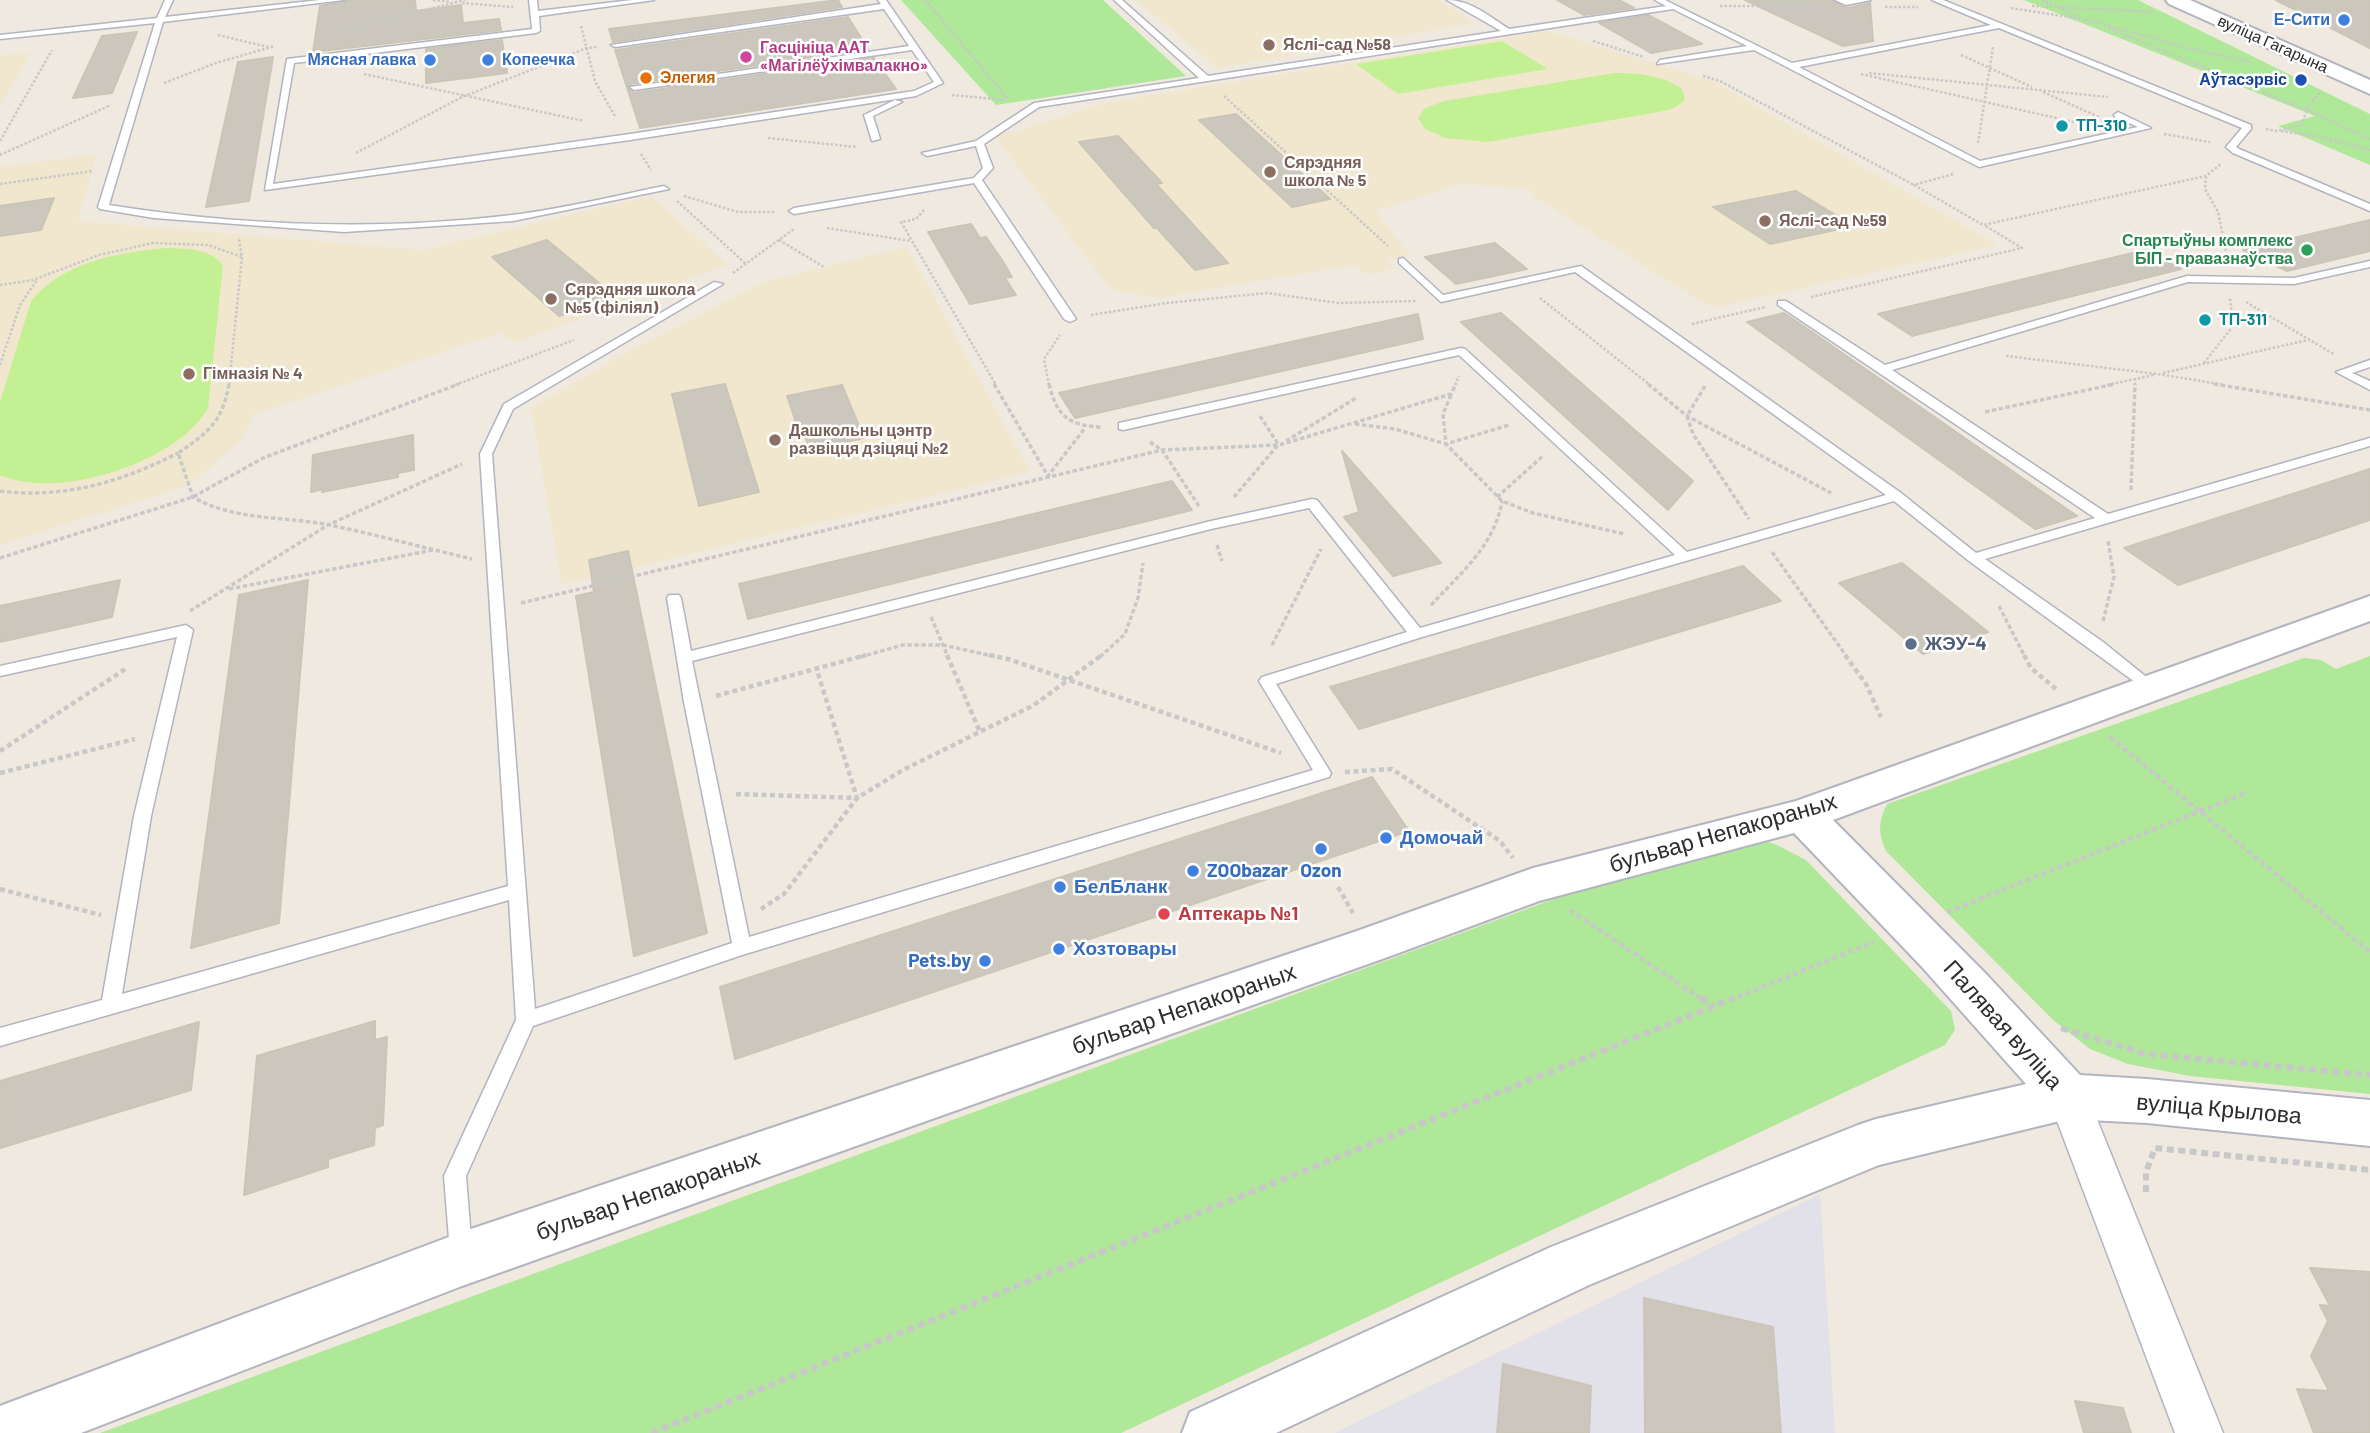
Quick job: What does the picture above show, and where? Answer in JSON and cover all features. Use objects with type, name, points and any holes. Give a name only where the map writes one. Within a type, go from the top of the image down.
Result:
[{"type":"main road","name":"вуліца Гагарына","points":[[2171,6],[2370,88]]},
{"type":"main road","name":"бульвар Непакораных","points":[[5,1433],[462,1259],[1369,945],[1533,885],[1802,815],[2370,608]]},
{"type":"main road","name":"Палявая вуліца","points":[[1802,815],[1913,926],[2014,1034],[2068,1097]]},
{"type":"main road","name":"вуліца Крылова","points":[[1221,1431],[1570,1266],[1875,1142],[2068,1097],[2147,1101],[2370,1122]]},
{"type":"street","name":"Палявая вуліца","points":[[2068,1097],[2199,1433]]},
{"type":"lane","points":[[169,0],[160,20],[103,207],[154,215],[344,229],[513,218],[664,189]]},
{"type":"lane","points":[[0,37],[340,0]]},
{"type":"lane","points":[[533,0],[536,31],[290,61],[268,188],[916,93]]},
{"type":"lane","points":[[535,12],[650,0]]},
{"type":"lane","points":[[1118,0],[1206,79]]},
{"type":"lane","points":[[1451,0],[1467,6],[1508,32]]},
{"type":"lane","points":[[1659,0],[1979,164],[2147,128],[2118,115]]},
{"type":"lane","points":[[1839,0],[1846,3],[1867,0]]},
{"type":"lane","points":[[1936,0],[2248,127],[2233,149],[2370,208]]},
{"type":"lane","points":[[615,45],[884,3],[939,83],[868,115],[875,139]]},
{"type":"lane","points":[[928,153],[979,143],[1037,106],[1674,7]]},
{"type":"lane","points":[[1791,66],[2001,26]]},
{"type":"lane","points":[[634,87],[916,47]]},
{"type":"lane","points":[[1660,62],[1755,47]]},
{"type":"lane","points":[[794,211],[978,180],[988,168],[979,143]]},
{"type":"lane","points":[[978,180],[1070,319]]},
{"type":"lane","points":[[1403,261],[1441,299],[1577,268],[1896,496],[1974,558],[2098,646],[2150,688]]},
{"type":"lane","points":[[1883,369],[2187,279],[2294,281],[2370,264]]},
{"type":"lane","points":[[462,1259],[455,1176],[526,1020],[486,454],[508,407],[718,284]]},
{"type":"lane","points":[[1782,303],[2107,520]]},
{"type":"lane","points":[[1123,426],[1461,351],[1685,557]]},
{"type":"lane","points":[[2364,365],[2342,372],[2370,386]]},
{"type":"lane","points":[[1974,558],[2370,442]]},
{"type":"lane","points":[[526,1020],[742,947],[1323,773],[1267,681],[1414,630],[1685,557],[1896,496]]},
{"type":"lane","points":[[685,658],[1211,525],[1312,503],[1414,630]]},
{"type":"lane","points":[[674,598],[692,702],[742,947]]},
{"type":"lane","points":[[0,671],[186,629],[160,732],[123,920],[111,1004]]},
{"type":"lane","points":[[0,1037],[517,890]]},
{"type":"path","points":[[433,0],[535,12]]},
{"type":"path","points":[[323,35],[465,0]]},
{"type":"path","points":[[916,93],[978,96],[1010,101],[925,0]]},
{"type":"path","points":[[2042,0],[2307,110],[2370,139]]},
{"type":"path","points":[[2032,6],[2171,6]]},
{"type":"path","points":[[2022,8],[2088,20],[2256,64]]},
{"type":"path","points":[[160,20],[302,59],[462,97],[596,124]]},
{"type":"path","points":[[1545,26],[1720,81],[1914,185],[2022,248],[1666,330]]},
{"type":"path","points":[[1914,185],[1979,164],[1976,154],[1995,33],[2001,26]]},
{"type":"path","points":[[0,141],[63,30]]},
{"type":"path","points":[[1928,40],[2128,132]]},
{"type":"path","points":[[0,155],[138,94],[216,64],[283,45]]},
{"type":"path","points":[[356,153],[462,97],[587,48]]},
{"type":"path","points":[[1805,63],[2128,132]]},
{"type":"path","points":[[1847,71],[2037,89]]},
{"type":"path","points":[[1206,79],[1338,198],[1403,261]]},
{"type":"path","points":[[2276,131],[2301,126],[2307,110],[2327,86]]},
{"type":"path","points":[[2248,127],[2321,136],[2370,150]]},
{"type":"path","points":[[2157,135],[2169,133],[2233,149]]},
{"type":"path","points":[[756,137],[861,147]]},
{"type":"path","points":[[1983,225],[2206,176],[2233,149]]},
{"type":"path","points":[[0,184],[115,168]]},
{"type":"path","points":[[664,189],[738,212],[794,211],[802,224]]},
{"type":"path","points":[[0,491],[16,494],[58,493],[111,482],[178,453],[202,436],[219,418],[227,393],[242,257],[239,235],[246,221]]},
{"type":"path","points":[[901,222],[1048,476]]},
{"type":"path","points":[[718,284],[802,224],[911,241]]},
{"type":"path","points":[[779,240],[824,267]]},
{"type":"path","points":[[0,285],[37,279],[103,254],[166,243],[193,242],[223,247],[242,257]]},
{"type":"path","points":[[0,365],[20,305],[37,279]]},
{"type":"path","points":[[1520,283],[1614,355],[1687,416],[1857,507]]},
{"type":"path","points":[[2230,292],[2308,340],[2364,365]]},
{"type":"path","points":[[1070,319],[1167,303],[1267,293],[1339,303],[1441,299]]},
{"type":"path","points":[[0,558],[193,497],[263,458],[577,339]]},
{"type":"path","points":[[1957,419],[2308,340]]},
{"type":"path","points":[[1953,350],[2158,374],[2370,410]]},
{"type":"path","points":[[1446,444],[1443,414],[1468,358]]},
{"type":"path","points":[[497,609],[1162,450],[1279,445],[1451,394]]},
{"type":"path","points":[[1211,525],[1279,445],[1358,396]]},
{"type":"path","points":[[1249,398],[1279,445]]},
{"type":"path","points":[[1446,444],[1533,418]]},
{"type":"path","points":[[1351,424],[1395,429],[1446,444],[1502,501],[1534,513],[1671,544]]},
{"type":"path","points":[[1048,476],[1085,428]]},
{"type":"path","points":[[1497,497],[1560,442]]},
{"type":"path","points":[[178,453],[193,497],[210,507],[232,513],[328,525],[494,564]]},
{"type":"path","points":[[146,638],[328,525],[486,454]]},
{"type":"path","points":[[1414,630],[1476,558],[1502,516],[1502,501]]},
{"type":"path","points":[[1272,645],[1332,527]]},
{"type":"path","points":[[737,925],[784,894],[857,798],[903,770],[1034,705],[1101,656],[1125,634],[1138,598],[1147,541]]},
{"type":"path","points":[[224,590],[435,550]]},
{"type":"path","points":[[1974,558],[2031,668],[2370,952]]},
{"type":"path","points":[[923,598],[979,732]]},
{"type":"path","points":[[692,702],[903,645],[943,645],[1008,659],[1318,766]]},
{"type":"path","points":[[0,751],[128,667]]},
{"type":"path","points":[[816,667],[857,798]]},
{"type":"path","points":[[0,772],[160,732]]},
{"type":"path","points":[[651,1433],[2248,792]]},
{"type":"path","points":[[710,794],[857,798]]},
{"type":"path","points":[[0,889],[123,920]]},
{"type":"path","points":[[2055,1026],[2146,1054],[2370,1075]]},
{"type":"path","points":[[2147,1204],[2146,1172],[2155,1148],[2370,1170]]},
{"type":"shaded area","name":"Яслі-сад №58","points":[[1136,0],[1438,0],[1475,23],[1218,68]]},
{"type":"shaded area","name":"Сярэдняя школа № 5","points":[[1548,31],[1713,81],[1998,245],[1718,307],[1706,305],[1535,197],[1529,189],[1461,184],[1376,211],[1410,256],[1386,260],[1395,269],[1366,275],[1356,265],[1159,298],[1111,290],[995,137],[1110,102]]},
{"type":"shaded area","points":[[31,53],[0,106],[0,56]]},
{"type":"shaded area","name":"Гімназія № 4","points":[[97,154],[78,221],[423,250],[651,196],[728,265],[516,342],[500,333],[254,414],[242,439],[190,485],[0,545],[0,167]]},
{"type":"shaded area","name":"Дашкольны цэнтр развіцця дзіцяці №2","points":[[907,247],[1030,472],[562,585],[531,408],[630,351],[763,282]]},
{"type":"shaded area","points":[[1820,1194],[1835,1433],[1335,1433]]},
{"type":"green space","points":[[901,0],[1103,0],[1186,76],[996,105]]},
{"type":"green space","points":[[2024,0],[2138,0],[2370,114],[2370,165],[2278,126],[2315,116]]},
{"type":"green space","points":[[1502,41],[1548,69],[1398,94],[1356,64]]},
{"type":"green space","points":[[1614,73],[1641,74],[1666,81],[1682,89],[1685,100],[1664,111],[1487,142],[1445,138],[1425,129],[1418,118],[1425,108],[1444,101]]},
{"type":"green space","points":[[167,248],[205,252],[223,265],[208,408],[193,427],[171,445],[114,472],[52,483],[24,482],[0,475],[0,402],[31,301],[44,288],[75,268],[111,256]]},
{"type":"green space","points":[[2370,656],[2370,1094],[2190,1076],[2128,1064],[2090,1049],[2053,1020],[1886,851],[1880,828],[1887,804],[2304,658],[2321,660],[2336,669]]},
{"type":"green space","points":[[1743,835],[1775,844],[1806,860],[1951,1011],[1955,1030],[1945,1045],[1121,1433],[100,1433],[1720,838]]},
{"type":"building","points":[[347,0],[415,0],[416,11],[461,5],[463,23],[499,19],[501,30],[313,52],[320,6]]},
{"type":"building","points":[[838,0],[842,7],[613,42],[609,29]]},
{"type":"building","points":[[1557,0],[1619,0],[1634,8],[1584,15]]},
{"type":"building","points":[[1745,0],[1833,0],[1847,8],[1870,3],[1873,41],[1843,46]]},
{"type":"building","name":"Е-Сити","points":[[2276,0],[2370,0],[2370,48]]},
{"type":"building","points":[[1648,15],[1702,44],[1651,53],[1599,23]]},
{"type":"building","points":[[848,17],[868,49],[630,84],[627,87],[634,93],[874,58],[896,89],[640,128],[615,50]]},
{"type":"building","points":[[137,32],[112,93],[73,98],[102,36]]},
{"type":"building","points":[[502,40],[507,73],[426,83],[426,49]]},
{"type":"building","points":[[273,57],[249,201],[206,207],[238,62]]},
{"type":"building","points":[[1236,114],[1330,199],[1292,207],[1199,120]]},
{"type":"building","points":[[1118,136],[1162,183],[1156,184],[1228,263],[1195,270],[1157,228],[1154,228],[1079,142]]},
{"type":"building","points":[[1796,191],[1854,226],[1770,244],[1713,207]]},
{"type":"building","points":[[54,198],[41,230],[0,236],[0,206]]},
{"type":"building","name":"Спартыўны комплекс БІП - правазнаўства","points":[[2370,220],[2370,251],[2287,271],[2243,250]]},
{"type":"building","points":[[971,224],[980,238],[986,237],[1002,260],[1012,277],[1005,278],[1016,295],[970,304],[928,232]]},
{"type":"building","points":[[547,240],[616,297],[559,316],[492,257]]},
{"type":"building","points":[[1495,243],[1527,269],[1456,284],[1425,257]]},
{"type":"building","points":[[2145,250],[2181,269],[1912,336],[1878,314]]},
{"type":"building","points":[[1501,313],[1693,481],[1668,510],[1461,322]]},
{"type":"building","points":[[1784,313],[2077,516],[2035,529],[1747,322]]},
{"type":"building","points":[[1418,314],[1423,339],[1075,418],[1059,393]]},
{"type":"building","points":[[725,384],[759,492],[699,506],[672,394]]},
{"type":"building","points":[[842,385],[864,438],[810,450],[803,430],[799,431],[787,396]]},
{"type":"building","points":[[413,435],[414,470],[398,473],[398,477],[311,492],[313,455]]},
{"type":"building","points":[[1342,451],[1441,563],[1393,576],[1344,517],[1359,512]]},
{"type":"building","points":[[2370,469],[2370,520],[2178,585],[2124,548]]},
{"type":"building","points":[[1172,481],[1192,510],[748,619],[739,584]]},
{"type":"building","points":[[628,551],[707,933],[634,956],[576,596],[594,592],[589,560]]},
{"type":"building","points":[[1902,563],[1988,632],[1923,654],[1839,583]]},
{"type":"building","points":[[1743,566],[1781,601],[1359,729],[1330,687]]},
{"type":"building","points":[[120,580],[112,617],[0,642],[0,606]]},
{"type":"building","points":[[308,580],[279,923],[191,948],[239,595]]},
{"type":"building","points":[[1372,777],[1409,831],[735,1059],[720,987]]},
{"type":"building","points":[[375,1021],[375,1040],[387,1037],[383,1125],[375,1128],[374,1145],[328,1159],[328,1167],[244,1195],[257,1056]]},
{"type":"building","points":[[199,1022],[191,1090],[0,1148],[0,1081]]},
{"type":"building","points":[[2310,1268],[2370,1272],[2370,1433],[2314,1433],[2297,1389],[2329,1391],[2311,1356],[2328,1321],[2320,1305],[2330,1306]]},
{"type":"building","points":[[1644,1298],[1773,1327],[1781,1433],[1645,1433]]},
{"type":"building","points":[[1503,1364],[1591,1386],[1589,1433],[1497,1433]]},
{"type":"building","points":[[2075,1401],[2123,1408],[2131,1433],[2084,1433]]},
{"type":"place","name":"Е-Сити","points":[[2344,20]]},
{"type":"place","name":"Яслі-сад №58","points":[[1269,45]]},
{"type":"place","name":"Гасцініца ААТ «Магілёўхімвалакно»","points":[[746,57]]},
{"type":"place","name":"Мясная лавка","points":[[430,60]]},
{"type":"place","name":"Копеечка","points":[[488,60]]},
{"type":"place","name":"Элегия","points":[[646,78]]},
{"type":"place","name":"Аўтасэрвіс","points":[[2301,80]]},
{"type":"place","name":"ТП-310","points":[[2062,126]]},
{"type":"place","name":"Сярэдняя школа № 5","points":[[1270,172]]},
{"type":"place","name":"Яслі-сад №59","points":[[1765,221]]},
{"type":"place","name":"Спартыўны комплекс БІП - правазнаўства","points":[[2307,250]]},
{"type":"place","name":"Сярэдняя школа №5 (філіял)","points":[[551,299]]},
{"type":"place","name":"ТП-311","points":[[2205,320]]},
{"type":"place","name":"Гімназія № 4","points":[[189,374]]},
{"type":"place","name":"Дашкольны цэнтр развіцця дзіцяці №2","points":[[775,440]]},
{"type":"place","name":"ЖЭУ-4","points":[[1911,644]]},
{"type":"place","name":"Домочай","points":[[1386,838]]},
{"type":"place","name":"Ozon","points":[[1321,849]]},
{"type":"place","name":"ZOObazar","points":[[1193,871]]},
{"type":"place","name":"БелБланк","points":[[1060,887]]},
{"type":"place","name":"Аптекарь №1","points":[[1164,914]]},
{"type":"place","name":"Хозтовары","points":[[1059,949]]},
{"type":"place","name":"Pets.by","points":[[985,961]]}]
